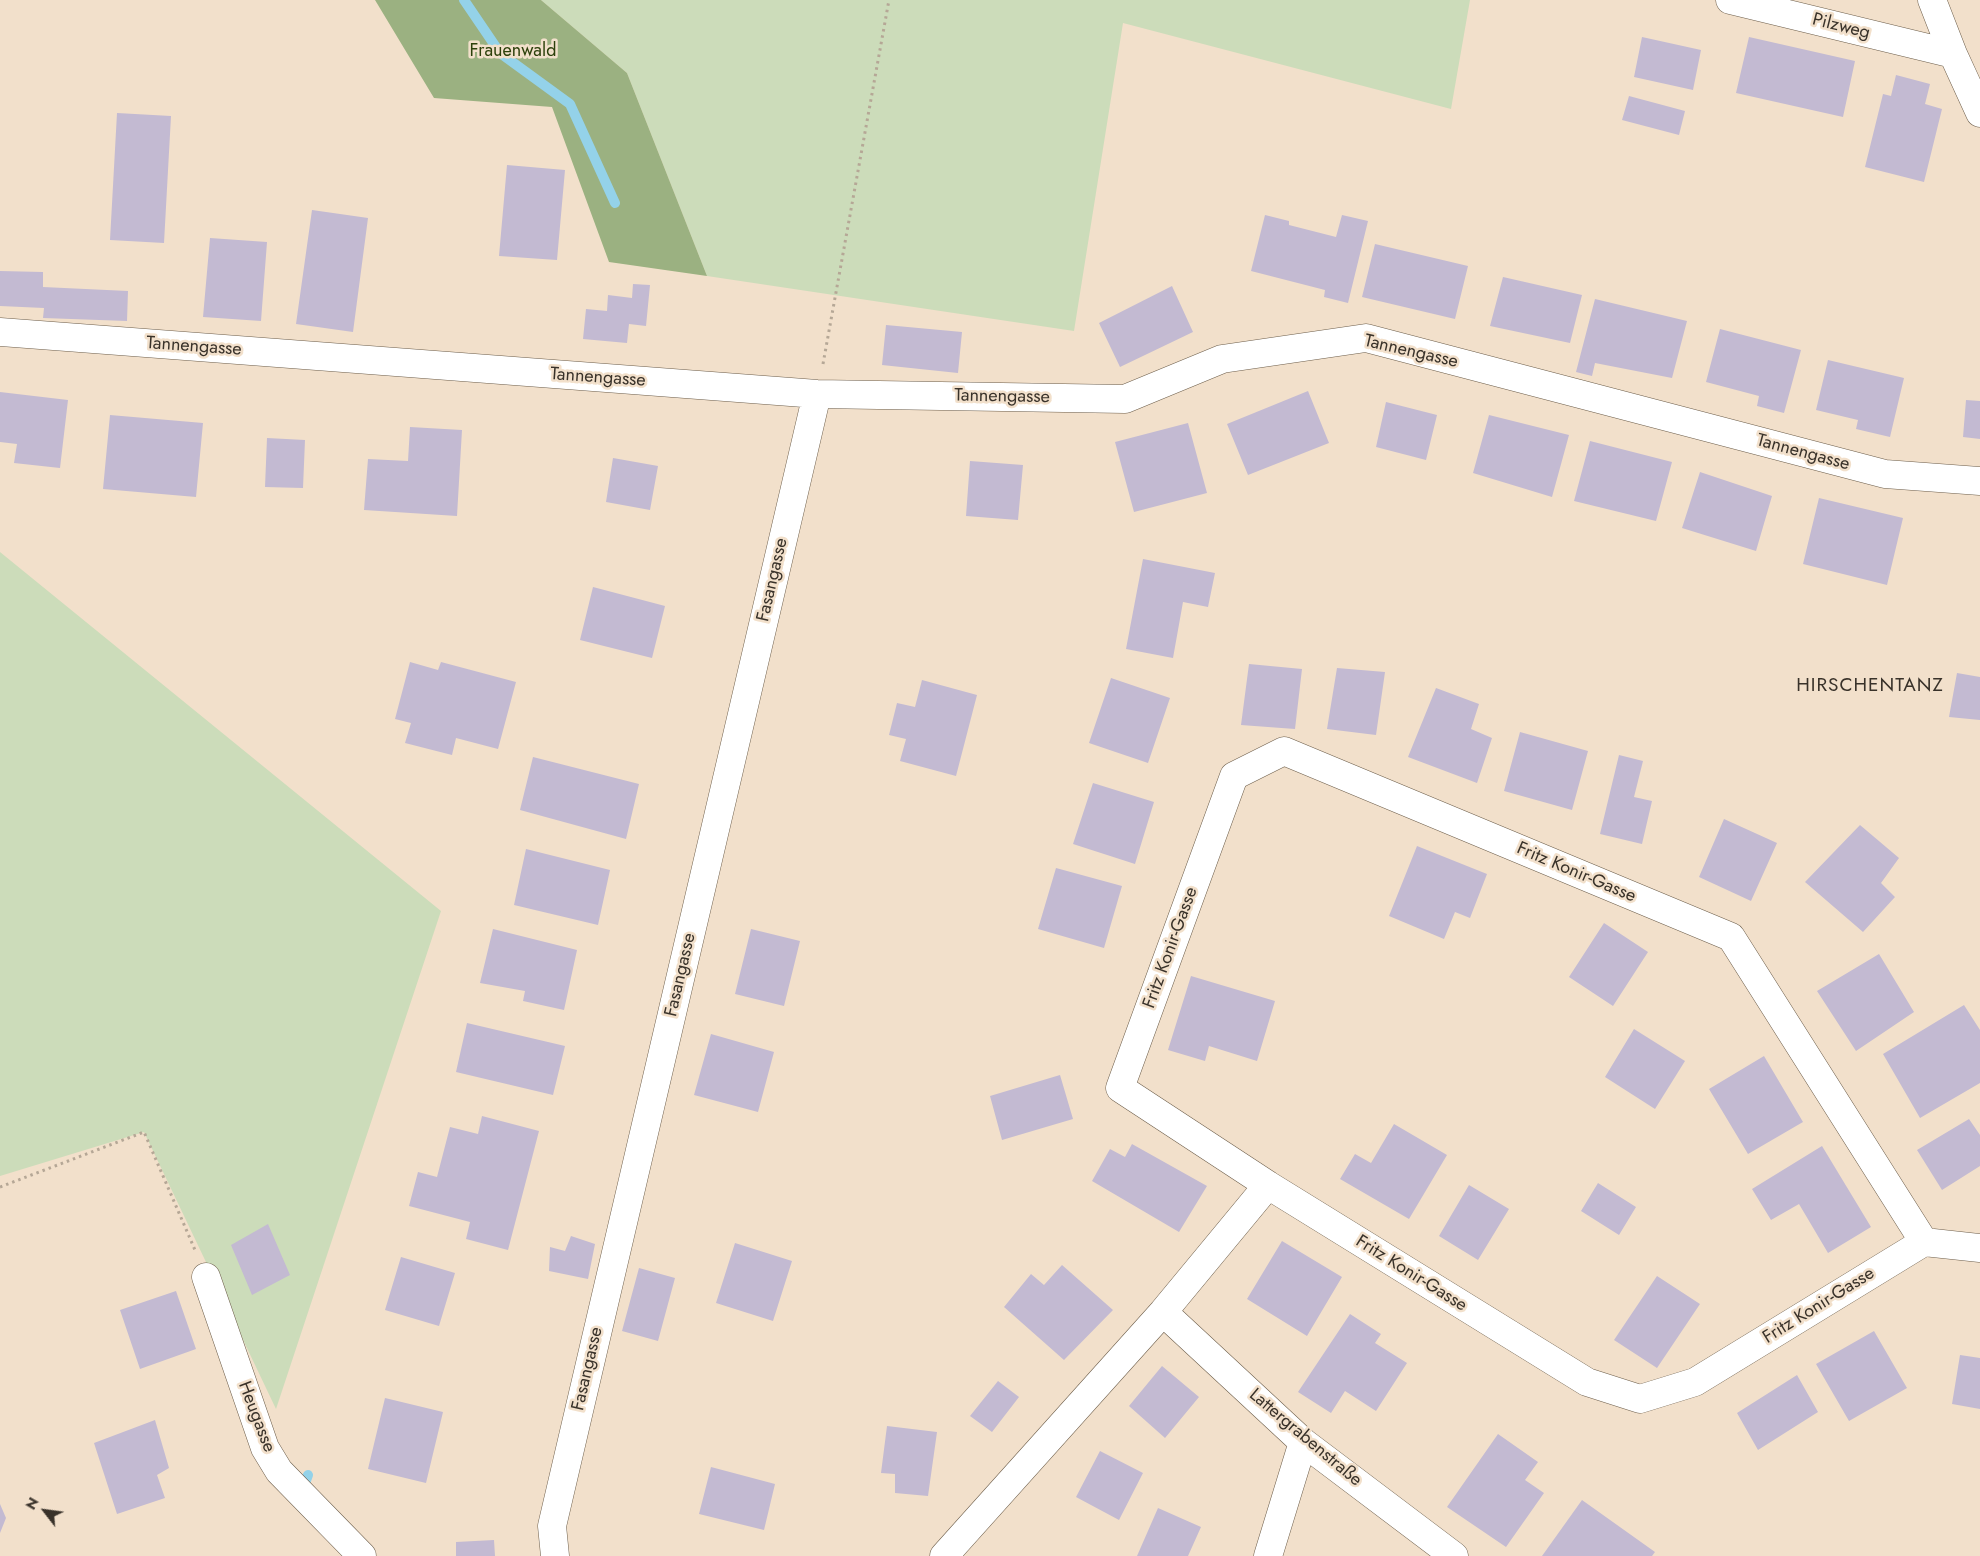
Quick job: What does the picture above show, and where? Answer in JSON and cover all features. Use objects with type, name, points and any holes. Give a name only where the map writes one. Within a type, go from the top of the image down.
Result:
[{"type":"street","name":"Pilzweg","points":[[1730,0],[1953,54]]},
{"type":"street","points":[[1932,0],[1953,54],[1980,113]]},
{"type":"street","name":"Tannengasse","points":[[0,332],[817,394],[1125,400],[1222,359],[1366,338],[1885,474],[1980,481]]},
{"type":"street","name":"Fasangasse","points":[[555,1556],[552,1526],[817,394]]},
{"type":"street","name":"Fritz Konir-Gasse","points":[[1284,752],[1731,937],[1924,1242],[1695,1382],[1640,1399],[1587,1382],[1268,1185],[1120,1088],[1234,776],[1284,752]]},
{"type":"street","points":[[944,1556],[1162,1312],[1268,1185]]},
{"type":"street","points":[[1924,1242],[1980,1248]]},
{"type":"street","name":"Heugasse","points":[[206,1277],[265,1448],[279,1471],[362,1556]]},
{"type":"street","name":"Lattergrabenstraße","points":[[1162,1312],[1303,1442],[1454,1556]]},
{"type":"street","points":[[1268,1556],[1303,1442]]},
{"type":"path","points":[[817,394],[889,0]]},
{"type":"path","points":[[0,1187],[144,1132],[206,1277]]},
{"type":"green space","name":"Frauenwald","points":[[375,0],[541,0],[627,73],[707,276],[609,262],[552,107],[434,98]]},
{"type":"green space","points":[[541,0],[1470,0],[1451,109],[1123,23],[1074,331],[707,276],[627,73]]},
{"type":"green space","points":[[0,552],[441,911],[276,1409],[144,1132],[0,1176]]},
{"type":"building","points":[[1642,37],[1701,50],[1693,90],[1634,77]]},
{"type":"building","points":[[1749,37],[1855,61],[1843,117],[1736,93]]},
{"type":"building","points":[[1896,75],[1930,84],[1925,104],[1942,109],[1924,182],[1865,167],[1883,94],[1891,96]]},
{"type":"building","points":[[1629,96],[1685,111],[1679,135],[1622,120]]},
{"type":"building","points":[[117,113],[171,116],[164,243],[110,240]]},
{"type":"building","points":[[507,165],[565,170],[557,260],[499,256]]},
{"type":"building","points":[[312,210],[368,218],[353,332],[296,324]]},
{"type":"building","points":[[1265,215],[1289,221],[1289,225],[1336,237],[1342,215],[1368,221],[1348,303],[1324,297],[1325,290],[1251,271]]},
{"type":"building","points":[[210,238],[267,242],[261,321],[203,317]]},
{"type":"building","points":[[1375,244],[1468,266],[1455,319],[1362,297]]},
{"type":"building","points":[[0,271],[43,272],[43,287],[128,291],[127,321],[43,318],[44,308],[0,306]]},
{"type":"building","points":[[1503,277],[1582,295],[1570,343],[1490,326]]},
{"type":"building","points":[[633,284],[650,285],[646,326],[629,324],[627,343],[583,339],[586,309],[607,311],[608,295],[632,298]]},
{"type":"building","points":[[1172,286],[1193,332],[1120,367],[1099,323]]},
{"type":"building","points":[[1595,299],[1687,321],[1672,378],[1595,363],[1592,376],[1576,372]]},
{"type":"building","points":[[886,325],[962,332],[958,373],[882,365]]},
{"type":"building","points":[[1720,329],[1801,350],[1784,413],[1757,406],[1759,396],[1706,382]]},
{"type":"building","points":[[1828,360],[1904,378],[1890,437],[1856,429],[1858,420],[1816,410]]},
{"type":"building","points":[[1308,391],[1329,443],[1248,475],[1227,424]]},
{"type":"building","points":[[0,392],[68,400],[60,468],[14,463],[17,444],[0,442]]},
{"type":"building","points":[[1966,400],[1980,401],[1980,439],[1963,437]]},
{"type":"building","points":[[1386,402],[1437,415],[1426,460],[1376,447]]},
{"type":"building","points":[[110,415],[203,423],[196,497],[103,489]]},
{"type":"building","points":[[1489,415],[1569,435],[1552,497],[1473,473]]},
{"type":"building","points":[[1188,423],[1207,493],[1134,512],[1115,442]]},
{"type":"building","points":[[410,427],[462,430],[457,516],[364,510],[368,459],[408,461]]},
{"type":"building","points":[[267,438],[305,440],[303,488],[265,487]]},
{"type":"building","points":[[1590,441],[1672,462],[1656,521],[1574,501]]},
{"type":"building","points":[[613,458],[658,466],[650,510],[606,502]]},
{"type":"building","points":[[970,461],[1023,465],[1018,520],[966,516]]},
{"type":"building","points":[[1700,472],[1772,496],[1756,551],[1682,528]]},
{"type":"building","points":[[1819,498],[1903,518],[1887,585],[1803,564]]},
{"type":"building","points":[[1143,559],[1215,573],[1208,607],[1183,602],[1173,658],[1126,649]]},
{"type":"building","points":[[593,587],[665,606],[652,658],[580,640]]},
{"type":"building","points":[[410,662],[438,670],[441,662],[516,682],[498,749],[456,738],[452,755],[405,743],[411,723],[395,719]]},
{"type":"building","points":[[1249,664],[1302,669],[1295,729],[1241,725]]},
{"type":"building","points":[[1337,668],[1385,672],[1376,735],[1327,729]]},
{"type":"building","points":[[1957,673],[1980,677],[1980,720],[1949,717]]},
{"type":"building","points":[[1111,678],[1170,698],[1148,763],[1089,743]]},
{"type":"building","points":[[922,680],[977,695],[956,776],[900,761],[906,739],[889,735],[897,703],[915,707]]},
{"type":"building","points":[[1436,688],[1479,704],[1471,729],[1492,738],[1477,783],[1408,757]]},
{"type":"building","points":[[1520,732],[1588,751],[1572,810],[1504,791]]},
{"type":"building","points":[[1619,755],[1643,761],[1634,797],[1652,801],[1642,844],[1600,834]]},
{"type":"building","points":[[533,757],[639,784],[626,839],[520,810]]},
{"type":"building","points":[[1093,783],[1154,802],[1135,864],[1073,844]]},
{"type":"building","points":[[1724,819],[1777,843],[1751,901],[1699,877]]},
{"type":"building","points":[[1860,825],[1899,858],[1881,883],[1895,897],[1863,932],[1805,882]]},
{"type":"building","points":[[1417,846],[1487,874],[1470,918],[1455,912],[1444,939],[1389,916]]},
{"type":"building","points":[[526,849],[610,870],[598,925],[514,905]]},
{"type":"building","points":[[1056,868],[1122,886],[1104,948],[1038,929]]},
{"type":"building","points":[[1604,923],[1648,952],[1613,1006],[1569,977]]},
{"type":"building","points":[[493,929],[577,950],[564,1010],[523,1001],[525,991],[480,983]]},
{"type":"building","points":[[751,929],[800,941],[784,1006],[735,994]]},
{"type":"building","points":[[1879,954],[1914,1012],[1856,1051],[1817,991]]},
{"type":"building","points":[[1191,976],[1275,1001],[1257,1061],[1209,1046],[1205,1061],[1168,1050]]},
{"type":"building","points":[[1964,1005],[1980,1030],[1980,1083],[1920,1118],[1883,1054]]},
{"type":"building","points":[[467,1023],[565,1046],[553,1095],[456,1072]]},
{"type":"building","points":[[1634,1029],[1685,1061],[1655,1109],[1605,1077]]},
{"type":"building","points":[[711,1034],[774,1052],[758,1112],[694,1095]]},
{"type":"building","points":[[1764,1056],[1803,1122],[1748,1154],[1709,1089]]},
{"type":"building","points":[[1060,1075],[1073,1119],[1002,1140],[990,1096]]},
{"type":"building","points":[[482,1116],[539,1131],[508,1250],[466,1239],[470,1222],[409,1206],[418,1172],[437,1177],[450,1127],[478,1134]]},
{"type":"building","points":[[1969,1119],[1980,1135],[1980,1166],[1942,1190],[1917,1150]]},
{"type":"building","points":[[1394,1124],[1447,1155],[1409,1219],[1340,1179],[1355,1154],[1371,1163]]},
{"type":"building","points":[[1132,1144],[1207,1186],[1179,1232],[1092,1181],[1110,1149],[1125,1157]]},
{"type":"building","points":[[1822,1146],[1871,1227],[1828,1253],[1799,1204],[1771,1220],[1752,1189]]},
{"type":"building","points":[[1598,1183],[1636,1207],[1619,1235],[1581,1211]]},
{"type":"building","points":[[1469,1185],[1509,1209],[1478,1260],[1439,1236]]},
{"type":"building","points":[[268,1224],[290,1275],[252,1295],[231,1245]]},
{"type":"building","points":[[571,1236],[595,1244],[588,1279],[549,1271],[550,1247],[565,1251]]},
{"type":"building","points":[[1282,1241],[1342,1277],[1307,1336],[1247,1299]]},
{"type":"building","points":[[735,1243],[792,1261],[773,1321],[716,1303]]},
{"type":"building","points":[[401,1257],[455,1273],[439,1326],[385,1310]]},
{"type":"building","points":[[1062,1265],[1113,1310],[1064,1360],[1004,1307],[1031,1274],[1044,1285]]},
{"type":"building","points":[[639,1268],[675,1278],[658,1341],[622,1331]]},
{"type":"building","points":[[1657,1276],[1700,1304],[1657,1368],[1614,1340]]},
{"type":"building","points":[[176,1291],[196,1349],[140,1369],[120,1310]]},
{"type":"building","points":[[1350,1314],[1381,1334],[1375,1343],[1407,1363],[1376,1411],[1345,1391],[1331,1413],[1298,1392]]},
{"type":"building","points":[[1874,1331],[1907,1388],[1849,1421],[1816,1364]]},
{"type":"building","points":[[1960,1355],[1980,1358],[1980,1409],[1952,1404]]},
{"type":"building","points":[[1162,1366],[1199,1397],[1165,1438],[1129,1406]]},
{"type":"building","points":[[1797,1375],[1818,1412],[1758,1450],[1737,1413]]},
{"type":"building","points":[[998,1381],[1019,1397],[992,1432],[970,1416]]},
{"type":"building","points":[[385,1398],[443,1412],[426,1483],[368,1469]]},
{"type":"building","points":[[155,1420],[169,1468],[157,1475],[165,1498],[117,1514],[94,1443]]},
{"type":"building","points":[[887,1426],[937,1432],[928,1496],[895,1493],[895,1474],[881,1473]]},
{"type":"building","points":[[1498,1434],[1538,1462],[1525,1480],[1544,1493],[1506,1547],[1447,1507]]},
{"type":"building","points":[[1100,1451],[1143,1473],[1119,1520],[1076,1497]]},
{"type":"building","points":[[711,1467],[775,1484],[764,1530],[699,1514]]},
{"type":"building","points":[[1582,1500],[1655,1552],[1652,1556],[1542,1556]]},
{"type":"building","points":[[0,1504],[6,1518],[0,1533]]},
{"type":"building","points":[[1158,1508],[1201,1527],[1188,1556],[1137,1556]]},
{"type":"building","points":[[494,1540],[495,1556],[456,1556],[456,1542]]},
{"type":"waterway","points":[[464,0],[500,53],[570,104],[615,203]]},
{"type":"waterway","points":[[304,1486],[308,1475]]},
{"type":"district","name":"HIRSCHENTANZ","points":[[1870,686]]}]
